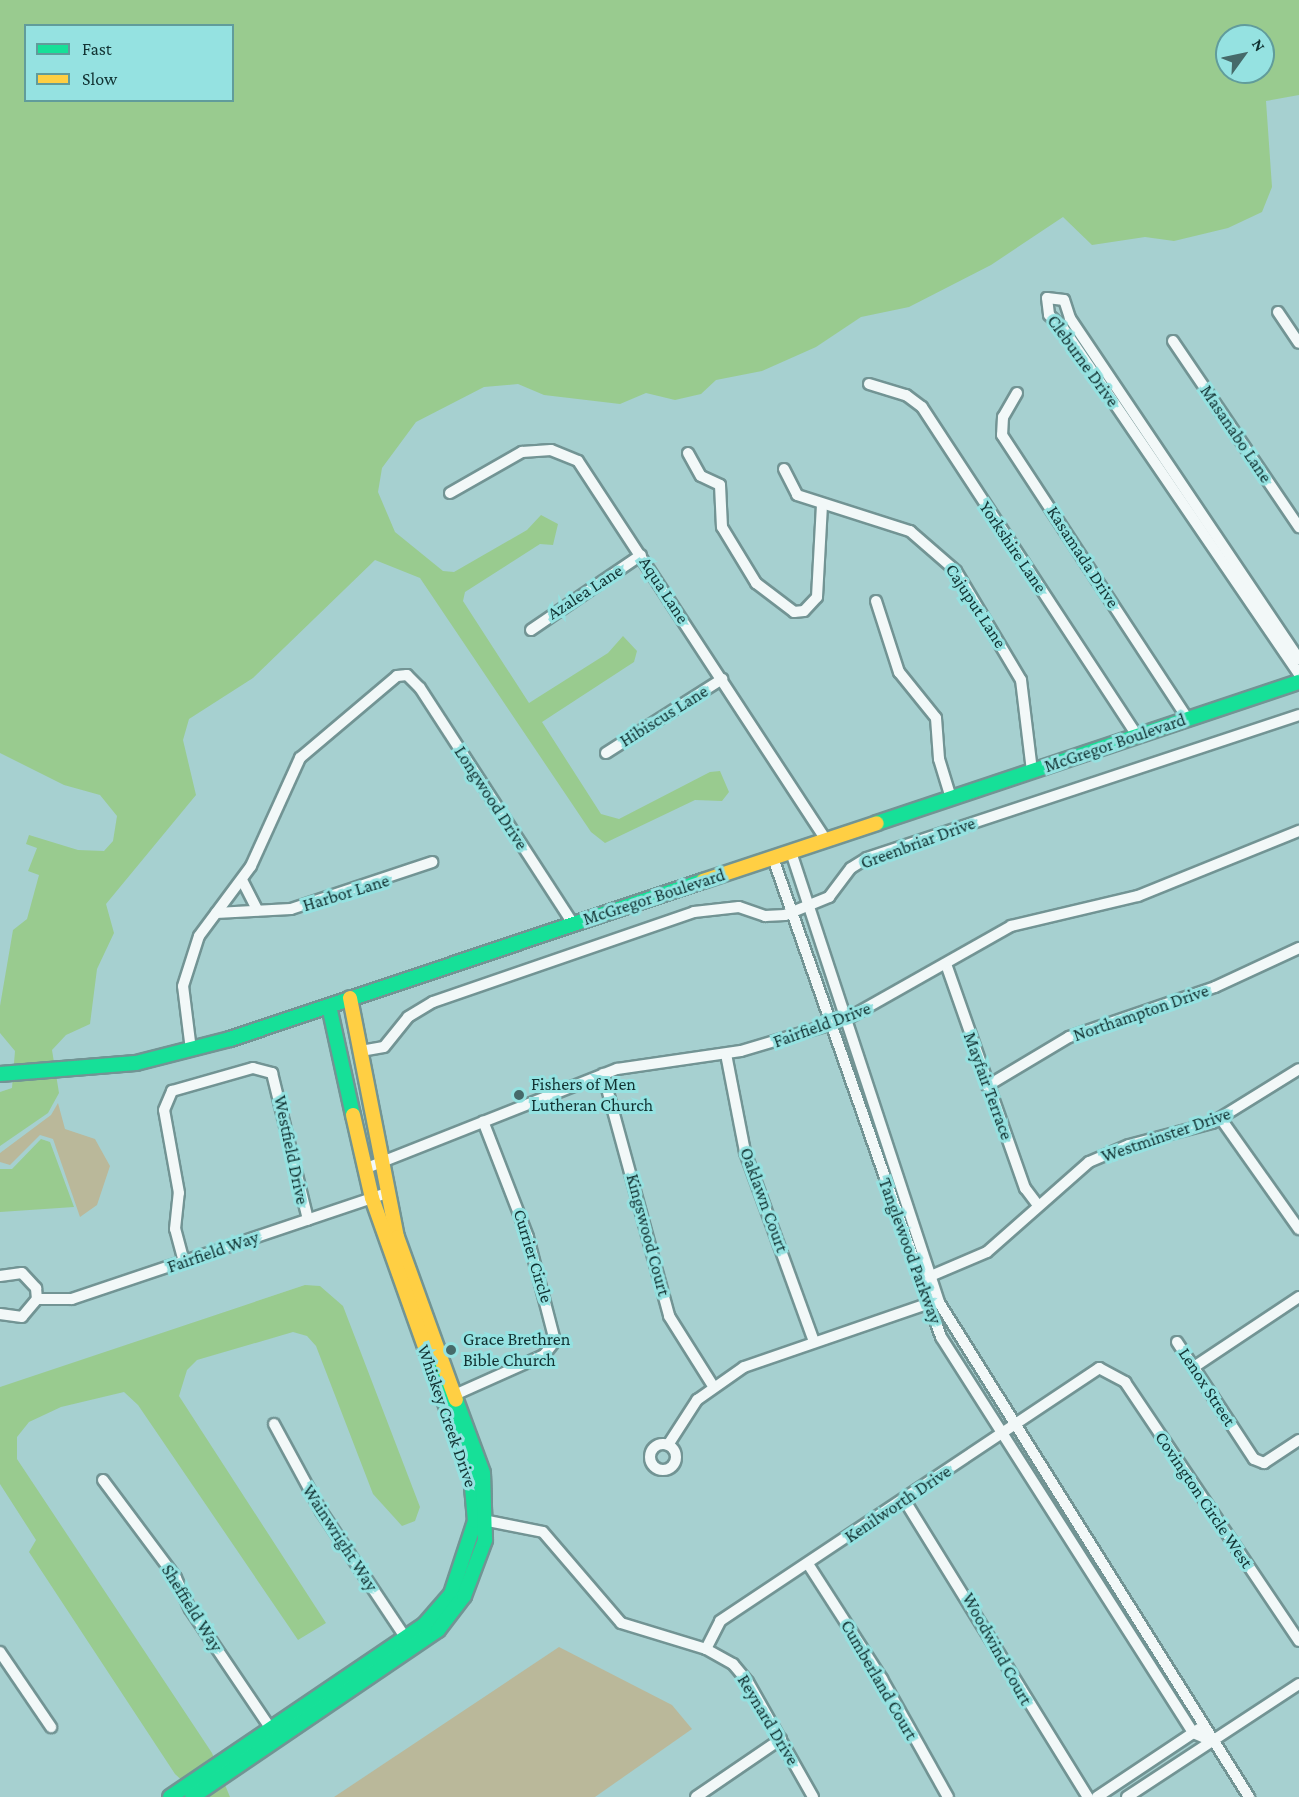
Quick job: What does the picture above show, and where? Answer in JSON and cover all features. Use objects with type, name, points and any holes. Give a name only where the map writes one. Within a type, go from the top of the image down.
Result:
[{"type":"street","name":"Cleburne Drive","points":[[1299,658],[1174,482],[1064,328],[1049,315],[1047,298],[1064,300],[1070,318],[1174,482],[1299,674]]},
{"type":"street","points":[[1278,312],[1299,343]]},
{"type":"street","name":"Masanabo Lane","points":[[1173,341],[1299,527]]},
{"type":"street","name":"Yorkshire Lane","points":[[869,384],[906,395],[922,407],[1137,736]]},
{"type":"street","name":"Kasamada Drive","points":[[1017,393],[1003,417],[1002,435],[1188,718]]},
{"type":"street","name":"Aqua Lane","points":[[450,493],[513,455],[532,449],[561,452],[586,469],[826,840]]},
{"type":"street","points":[[688,453],[696,471],[720,485],[723,527],[766,594],[788,610],[804,611],[817,597],[822,505]]},
{"type":"street","name":"Cajuput Lane","points":[[784,469],[797,495],[822,505],[910,531],[956,571],[1021,680],[1032,771]]},
{"type":"street","name":"Azalea Lane","points":[[531,630],[641,555]]},
{"type":"street","points":[[876,601],[899,672],[936,718],[939,759],[951,798]]},
{"type":"street","name":"Longwood Drive","points":[[242,880],[300,758],[382,686],[407,675],[573,924]]},
{"type":"street","name":"Hibiscus Lane","points":[[606,753],[722,679]]},
{"type":"street","name":"McGregor Boulevard","points":[[1,1074],[65,1072],[191,1050],[1299,682]]},
{"type":"street","name":"Greenbriar Drive","points":[[361,1051],[384,1047],[408,1017],[433,1002],[657,924],[724,907],[765,916],[794,911],[829,897],[851,868],[867,858],[1299,715]]},
{"type":"street","name":"Fairfield Drive","points":[[364,1169],[603,1074],[726,1054],[845,1020],[1011,926],[1138,896],[1299,831]]},
{"type":"street","name":"Tanglewood Parkway","points":[[790,852],[938,1299],[1014,1424],[1206,1724],[1212,1741],[1249,1797]]},
{"type":"street","name":"Tanglewood Parkway","points":[[773,858],[794,911],[918,1281],[941,1337],[1069,1532],[1129,1634],[1193,1733]]},
{"type":"street","name":"Harbor Lane","points":[[216,913],[291,909],[432,862]]},
{"type":"street","points":[[191,1050],[183,1011],[185,976],[196,942],[242,880],[257,910]]},
{"type":"street","name":"Northampton Drive","points":[[987,1086],[1069,1037],[1215,987],[1299,948]]},
{"type":"street","name":"Mayfair Terrace","points":[[946,964],[987,1086],[1025,1188],[1038,1205]]},
{"type":"street","name":"Whiskey Creek Drive","points":[[170,1797],[188,1792],[410,1643],[451,1594],[464,1568],[481,1519],[449,1398],[406,1266],[387,1193],[350,998]]},
{"type":"street","name":"Whiskey Creek Drive","points":[[329,1006],[372,1198],[449,1398]]},
{"type":"street","name":"Oaklawn Court","points":[[726,1054],[745,1152],[814,1342]]},
{"type":"street","name":"Westfield Drive","points":[[184,1262],[175,1228],[180,1193],[164,1110],[172,1091],[253,1068],[272,1073],[308,1220]]},
{"type":"street","name":"Westminster Drive","points":[[918,1281],[987,1252],[1082,1167],[1107,1153],[1221,1119],[1299,1069]]},
{"type":"street","name":"Kingswood Court","points":[[603,1074],[669,1316],[713,1386]]},
{"type":"street","points":[[1221,1119],[1299,1229]]},
{"type":"street","name":"Currier Circle","points":[[449,1398],[544,1355],[555,1341],[528,1237],[483,1121]]},
{"type":"street","name":"Fairfield Way","points":[[37,1299],[72,1299],[387,1193]]},
{"type":"street","points":[[0,1276],[22,1273],[36,1288],[37,1299],[22,1317],[0,1314]]},
{"type":"street","points":[[1194,1367],[1299,1297]]},
{"type":"street","points":[[668,1445],[682,1417],[713,1386],[744,1367],[938,1299]]},
{"type":"street","name":"Lenox Street","points":[[1177,1342],[1254,1459],[1263,1463],[1299,1440]]},
{"type":"street","name":"Kenilworth Drive","points":[[706,1649],[720,1621],[905,1501],[1002,1431],[1101,1368]]},
{"type":"street","name":"Covington Circle West","points":[[1101,1368],[1118,1375],[1128,1388],[1299,1641]]},
{"type":"street","name":"Wainwright Way","points":[[274,1424],[321,1511],[410,1643]]},
{"type":"street","name":"Sheffield Way","points":[[103,1480],[176,1578],[190,1609],[274,1734]]},
{"type":"street","name":"Woodwind Court","points":[[905,1501],[1088,1797]]},
{"type":"street","name":"Reynard Drive","points":[[481,1519],[524,1524],[552,1539],[621,1623],[706,1649],[741,1672],[813,1797]]},
{"type":"street","points":[[1069,1532],[1080,1525]]},
{"type":"street","name":"Cumberland Court","points":[[808,1564],[882,1678],[948,1797]]},
{"type":"street","points":[[1129,1634],[1142,1626]]},
{"type":"street","points":[[0,1652],[51,1727]]},
{"type":"street","points":[[1127,1797],[1299,1684]]},
{"type":"street","points":[[1097,1797],[1206,1724]]},
{"type":"street","points":[[1193,1733],[1212,1741]]},
{"type":"street","points":[[696,1797],[781,1739]]},
{"type":"shaded area","points":[[0,0],[1299,0],[1299,95],[1266,101],[1272,187],[1262,212],[1228,228],[1174,241],[1145,237],[1092,245],[1063,217],[991,265],[909,307],[861,317],[816,347],[762,371],[716,380],[701,394],[675,400],[646,393],[620,404],[544,395],[518,384],[484,387],[416,422],[382,468],[378,492],[395,532],[443,571],[454,572],[527,530],[541,515],[558,524],[553,545],[540,544],[465,592],[463,601],[529,703],[608,653],[623,636],[637,651],[634,662],[542,722],[601,814],[619,819],[710,772],[720,771],[729,792],[722,801],[695,800],[605,843],[591,832],[420,578],[375,560],[253,678],[189,719],[183,740],[196,795],[106,904],[114,933],[97,969],[90,1024],[66,1035],[52,1050],[59,1093],[48,1113],[0,1146],[0,1092],[12,1088],[15,1051],[0,1033],[0,1006],[13,930],[27,919],[39,875],[28,871],[37,848],[26,844],[29,835],[78,850],[104,851],[113,841],[117,816],[100,795],[64,785],[0,753]]},
{"type":"shaded area","points":[[58,1103],[65,1129],[95,1139],[110,1166],[97,1205],[80,1217],[53,1139],[40,1135],[10,1165],[0,1162],[0,1153],[51,1115]]},
{"type":"shaded area","points":[[41,1139],[50,1142],[74,1207],[0,1212],[0,1169],[12,1169]]},
{"type":"shaded area","points":[[305,1285],[320,1286],[343,1306],[420,1507],[415,1521],[402,1526],[373,1494],[316,1346],[307,1336],[293,1332],[197,1360],[187,1370],[179,1396],[326,1623],[298,1640],[138,1405],[124,1392],[61,1407],[29,1422],[17,1437],[17,1459],[212,1753],[230,1797],[200,1797],[175,1774],[29,1552],[36,1540],[0,1484],[0,1387]]},
{"type":"shaded area","points":[[559,1647],[672,1705],[692,1729],[595,1797],[334,1797]]},
{"type":"traffic: fast","points":[[877,823],[1299,682]]},
{"type":"traffic: fast","points":[[0,1074],[136,1063],[230,1039],[703,881]]},
{"type":"traffic: fast","points":[[329,1006],[353,1115]]},
{"type":"traffic: fast","points":[[170,1797],[424,1625],[451,1594],[475,1521],[471,1475],[428,1355]]},
{"type":"traffic: fast","points":[[192,1797],[438,1630],[464,1596],[485,1540],[483,1473],[456,1400]]},
{"type":"traffic: slow","points":[[703,881],[877,823]]},
{"type":"traffic: slow","points":[[350,998],[397,1237],[456,1400]]},
{"type":"traffic: slow","points":[[353,1115],[372,1198],[428,1355]]},
{"type":"place","name":"Fishers of Men Lutheran Church","points":[[519,1095]]},
{"type":"place","name":"Grace Brethren Bible Church","points":[[451,1350]]}]
